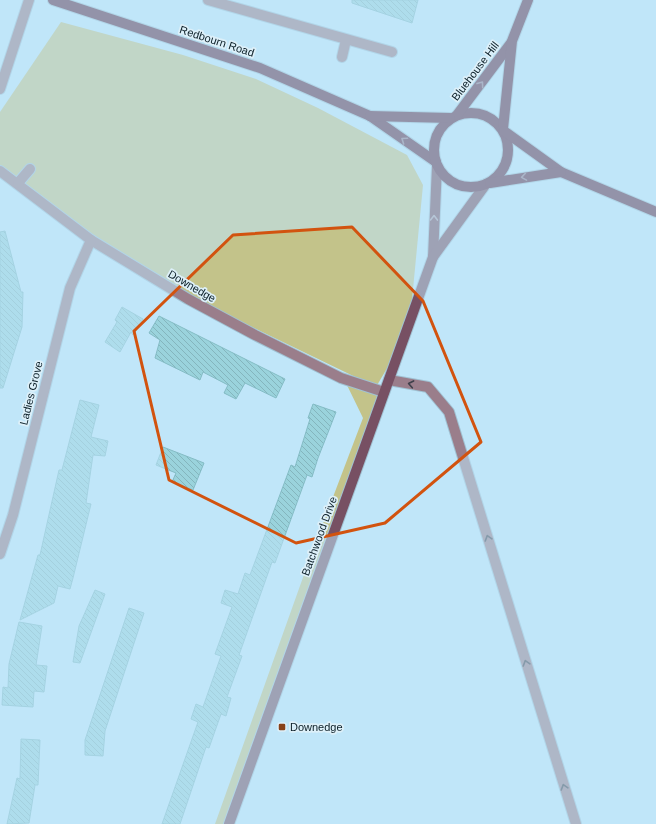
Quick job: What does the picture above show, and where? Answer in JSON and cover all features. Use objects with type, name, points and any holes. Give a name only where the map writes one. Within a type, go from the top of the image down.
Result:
[{"type":"main road","name":"Redbourn Road","points":[[53,0],[260,68],[370,116],[436,164]]},
{"type":"main road","name":"Bluehouse Hill","points":[[503,130],[512,41],[528,0]]},
{"type":"main road","name":"Bluehouse Hill","points":[[454,116],[512,41]]},
{"type":"main road","points":[[561,172],[475,187],[463,186],[448,179],[436,164],[433,150],[435,138],[441,127],[454,116],[470,112],[483,114],[494,120],[503,130],[561,172],[656,212]]},
{"type":"main road","name":"Redbourn Road","points":[[370,116],[454,116]]},
{"type":"main road","points":[[487,184],[498,176],[505,166],[508,154],[508,142],[503,130]]},
{"type":"street","points":[[0,89],[29,0]]},
{"type":"street","points":[[208,0],[392,52]]},
{"type":"street","points":[[342,57],[346,40]]},
{"type":"street","name":"Batchwood Drive","points":[[433,257],[436,164]]},
{"type":"street","points":[[18,183],[30,169]]},
{"type":"street","name":"Downedge","points":[[2,172],[91,240],[188,298],[255,335],[341,378],[384,392]]},
{"type":"street","name":"Batchwood Drive","points":[[229,824],[433,257],[487,184]]},
{"type":"street","name":"Ladies Grove","points":[[0,554],[13,515],[70,288],[91,240]]},
{"type":"street","points":[[390,380],[428,387],[449,412],[576,824]]},
{"type":"highlighted area","points":[[352,227],[423,301],[481,442],[385,523],[296,543],[169,480],[134,331],[233,235]]},
{"type":"green space","points":[[61,22],[183,55],[256,79],[318,108],[407,155],[423,185],[409,331],[376,387],[190,297],[117,253],[0,167],[0,112]]},
{"type":"green space","points":[[345,381],[386,400],[233,824],[215,824],[311,555],[363,418]]},
{"type":"building","points":[[352,0],[418,0],[412,23],[352,3]]},
{"type":"building","points":[[5,231],[21,292],[23,292],[22,327],[3,388],[0,388],[0,232]]},
{"type":"building","points":[[122,307],[143,319],[133,335],[131,332],[120,352],[105,342],[117,322],[115,320]]},
{"type":"building","points":[[159,316],[285,379],[276,398],[245,383],[236,399],[224,393],[228,385],[203,372],[200,380],[155,358],[160,340],[149,333]]},
{"type":"building","points":[[80,400],[99,405],[91,437],[108,441],[105,456],[93,455],[86,503],[91,504],[70,589],[58,586],[54,603],[20,620],[38,555],[40,555],[59,470],[62,470]]},
{"type":"building","points":[[313,404],[336,412],[312,477],[307,475],[275,563],[272,562],[239,655],[242,656],[227,697],[231,698],[226,716],[221,714],[209,748],[206,747],[180,824],[162,824],[198,722],[191,719],[196,704],[203,707],[221,656],[215,654],[232,607],[221,603],[225,590],[238,594],[245,573],[250,575],[291,465],[295,467],[310,419],[308,418]]},
{"type":"building","points":[[163,447],[204,463],[193,490],[172,482],[176,473],[156,465]]},
{"type":"building","points":[[95,590],[105,594],[80,663],[73,662],[79,626]]},
{"type":"building","points":[[129,608],[144,613],[105,731],[103,756],[85,755],[85,740]]},
{"type":"building","points":[[19,622],[42,626],[36,665],[47,666],[44,692],[34,691],[33,707],[2,705],[3,687],[8,688],[9,664]]},
{"type":"building","points":[[21,739],[40,740],[38,785],[35,785],[29,823],[7,824],[17,778],[20,779]]},
{"type":"place","name":"Downedge","points":[[282,727]]}]
